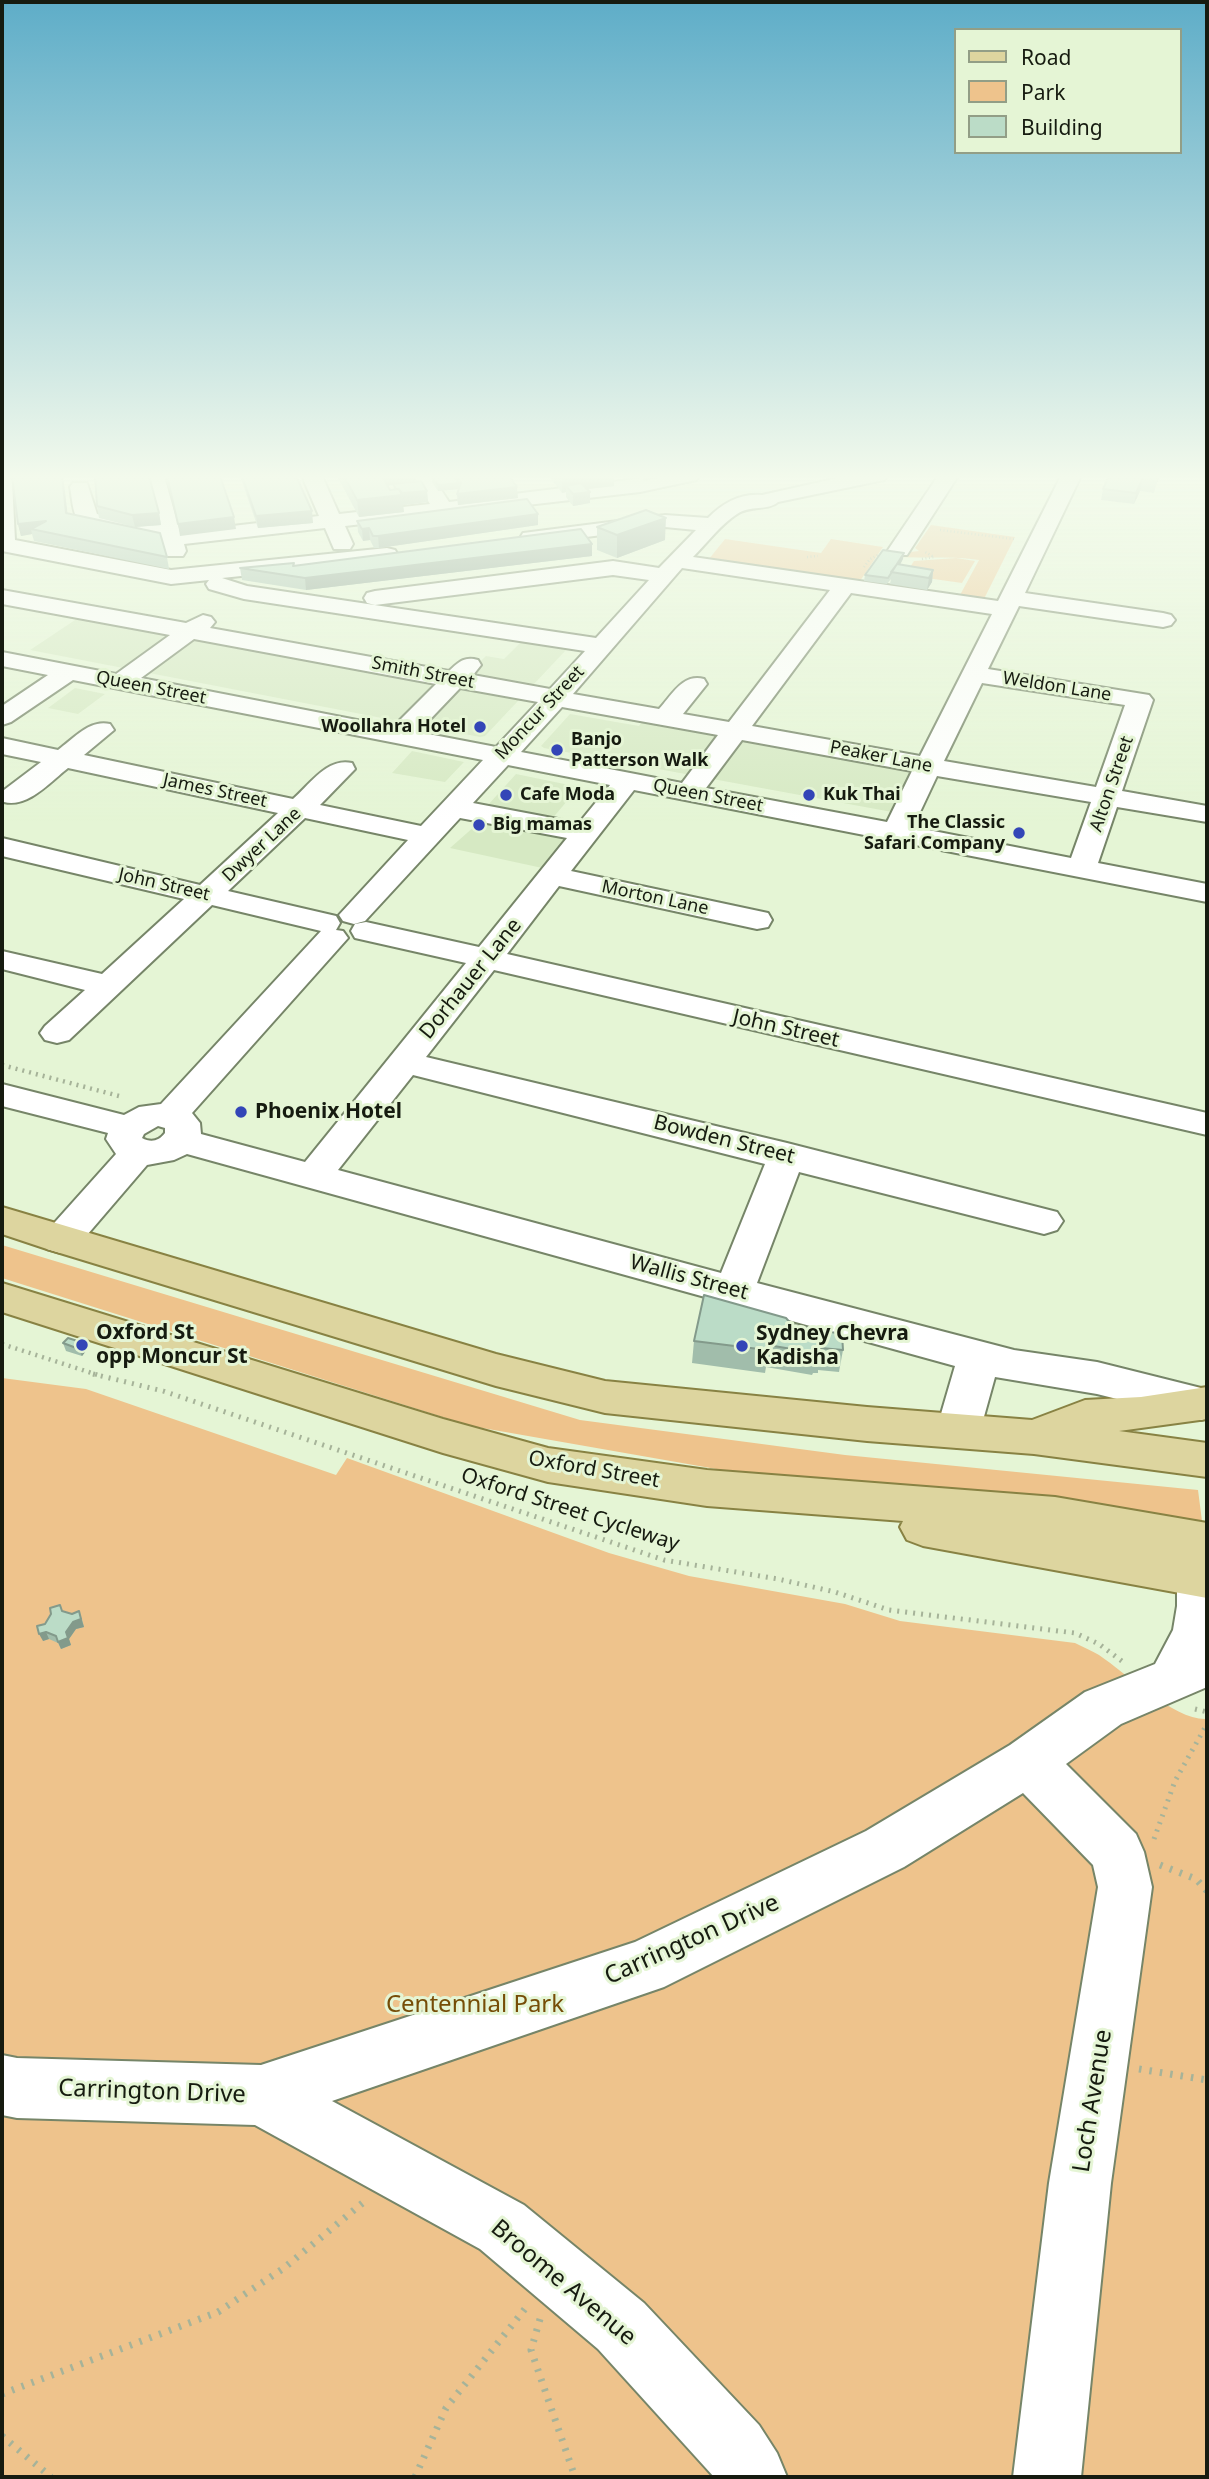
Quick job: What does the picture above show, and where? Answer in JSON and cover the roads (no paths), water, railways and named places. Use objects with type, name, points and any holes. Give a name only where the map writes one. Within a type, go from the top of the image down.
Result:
[{"type":"main road","points":[[2,1220],[496,1370],[606,1397],[867,1424],[1034,1437],[1207,1460]]},
{"type":"main road","name":"Oxford Street","points":[[2,1297],[443,1436],[548,1465],[1205,1565]]},
{"type":"main road","points":[[1034,1437],[1085,1417],[1141,1413],[1204,1403]]},
{"type":"street","points":[[120,682],[244,592],[601,646]]},
{"type":"street","points":[[328,604],[426,592]]},
{"type":"street","points":[[521,603],[533,592]]},
{"type":"street","name":"Moncur Street","points":[[175,1128],[344,927],[500,755],[556,698],[650,592]]},
{"type":"street","points":[[689,792],[840,592]]},
{"type":"street","points":[[906,592],[1163,620]]},
{"type":"street","points":[[896,832],[1015,592]]},
{"type":"street","name":"Smith Street","points":[[2,597],[556,698]]},
{"type":"street","points":[[399,736],[478,656]]},
{"type":"street","name":"Queen Street","points":[[2,659],[1207,893]]},
{"type":"street","points":[[2,717],[69,672]]},
{"type":"street","name":"Weldon Lane","points":[[974,674],[1140,700]]},
{"type":"street","points":[[666,717],[695,684]]},
{"type":"street","name":"Peaker Lane","points":[[556,698],[1207,814]]},
{"type":"street","name":"Alton Street","points":[[1082,868],[1140,700]]},
{"type":"street","points":[[14,796],[101,730]]},
{"type":"street","name":"James Street","points":[[2,746],[428,836]]},
{"type":"street","name":"Dwyer Lane","points":[[57,1033],[342,769]]},
{"type":"street","name":"Dorhauer Lane","points":[[313,1177],[628,780]]},
{"type":"street","points":[[453,808],[586,833]]},
{"type":"street","name":"John Street","points":[[2,847],[1207,1124]]},
{"type":"street","name":"Morton Lane","points":[[552,876],[757,920]]},
{"type":"street","points":[[2,960],[110,986]]},
{"type":"street","name":"Bowden Street","points":[[404,1062],[1044,1221]]},
{"type":"street","points":[[2,1095],[129,1125]]},
{"type":"street","points":[[61,1240],[129,1125],[143,1118],[175,1128]]},
{"type":"street","name":"Wallis Street","points":[[175,1128],[313,1177],[978,1357],[1038,1370],[1097,1378],[1204,1403]]},
{"type":"street","points":[[734,1290],[787,1155]]},
{"type":"street","points":[[958,1430],[972,1389],[978,1357]]},
{"type":"street","points":[[1171,1671],[1200,1624],[1205,1565]]},
{"type":"street","name":"Carrington Drive","points":[[2,2085],[17,2088],[261,2095],[644,1967],[885,1849],[1028,1762],[1103,1708],[1171,1671]]},
{"type":"street","name":"Loch Avenue","points":[[1028,1762],[1117,1852],[1125,1887],[1080,2183],[1047,2477]]},
{"type":"street","name":"Broome Avenue","points":[[261,2095],[502,2227],[621,2326],[735,2448],[753,2477]]},
{"type":"place","name":"Woollahra Hotel","points":[[480,727]]},
{"type":"place","name":"Banjo Patterson Walk","points":[[557,750]]},
{"type":"place","name":"Cafe Moda","points":[[506,795]]},
{"type":"place","name":"Kuk Thai","points":[[809,795]]},
{"type":"place","name":"Big mamas","points":[[479,825]]},
{"type":"place","name":"The Classic Safari Company","points":[[1019,833]]},
{"type":"place","name":"Phoenix Hotel","points":[[241,1112]]},
{"type":"place","name":"Oxford St opp Moncur St","points":[[82,1345]]},
{"type":"place","name":"Sydney Chevra Kadisha","points":[[742,1346]]},
{"type":"park label","name":"Centennial Park","points":[[475,2005]]}]
